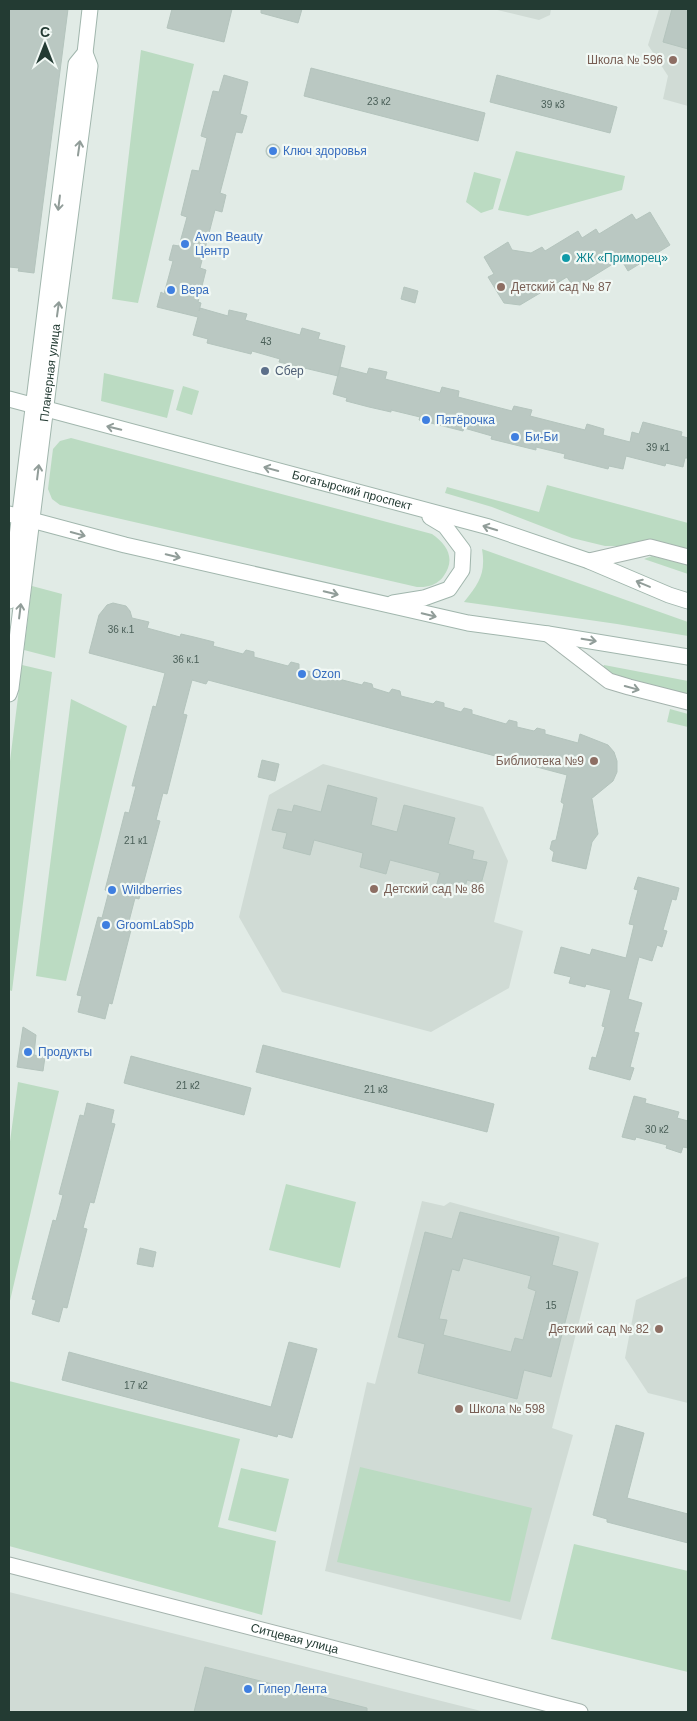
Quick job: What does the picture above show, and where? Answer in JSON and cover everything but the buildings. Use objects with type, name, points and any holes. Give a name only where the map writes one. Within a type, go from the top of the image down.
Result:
[{"type":"main road","name":"Планерная улица","points":[[9,601],[20,517],[39,408],[90,66],[85,54],[90,9]]},
{"type":"main road","name":"Богатырский проспект","points":[[9,399],[489,527],[589,561],[668,595],[688,601]]},
{"type":"main road","points":[[381,604],[424,598],[449,589],[462,570],[462,550],[445,526],[404,504]]},
{"type":"main road","name":"Планерная улица","points":[[9,694],[11,688],[20,517]]},
{"type":"main road","points":[[20,517],[125,545],[468,624],[548,634],[688,657]]},
{"type":"main road","points":[[589,561],[650,547],[688,557]]},
{"type":"main road","points":[[548,634],[609,681],[688,702]]},
{"type":"main road","name":"Ситцевая улица","points":[[9,1565],[580,1712]]},
{"type":"shaded area","points":[[493,9],[551,9],[550,15],[539,20]]},
{"type":"shaded area","name":"Школа № 596","points":[[659,9],[688,9],[688,106],[663,99],[668,76],[648,45]]},
{"type":"shaded area","name":"Детский сад № 86","points":[[323,764],[483,807],[508,861],[494,922],[523,931],[509,988],[431,1032],[282,992],[239,917],[269,795]]},
{"type":"shaded area","name":"Школа № 598","points":[[422,1201],[444,1206],[450,1202],[599,1243],[552,1428],[573,1435],[521,1620],[325,1571],[367,1382],[375,1384]]},
{"type":"shaded area","name":"Детский сад № 82","points":[[688,1276],[688,1403],[648,1393],[625,1358],[636,1300]]},
{"type":"shaded area","points":[[9,1592],[485,1712],[9,1712]]},
{"type":"green space","points":[[141,50],[194,64],[138,303],[112,299]]},
{"type":"green space","points":[[516,151],[625,176],[622,190],[528,216],[498,210]]},
{"type":"green space","points":[[474,172],[501,179],[493,209],[481,213],[466,202]]},
{"type":"green space","points":[[104,373],[174,390],[167,418],[101,401]]},
{"type":"green space","points":[[183,386],[199,391],[192,415],[176,410]]},
{"type":"green space","points":[[71,438],[432,534],[446,548],[449,559],[447,571],[437,583],[417,587],[60,505],[52,499],[48,489],[53,449],[60,441]]},
{"type":"green space","points":[[547,485],[688,523],[688,549],[648,540],[622,546],[605,546],[572,538],[492,507],[445,493],[447,487],[539,512]]},
{"type":"green space","points":[[482,549],[688,622],[688,636],[464,602],[480,578],[483,565]]},
{"type":"green space","points":[[652,556],[688,565],[688,574],[644,559]]},
{"type":"green space","points":[[32,586],[62,594],[55,658],[24,650]]},
{"type":"green space","points":[[22,665],[52,672],[12,991],[9,990],[9,769]]},
{"type":"green space","points":[[604,665],[688,681],[688,696],[617,676],[608,672],[603,667]]},
{"type":"green space","points":[[71,699],[127,726],[66,981],[36,976]]},
{"type":"green space","points":[[670,709],[688,714],[688,727],[667,722]]},
{"type":"green space","points":[[18,1082],[59,1091],[9,1305],[9,1149]]},
{"type":"green space","points":[[286,1184],[356,1202],[340,1268],[269,1250]]},
{"type":"green space","points":[[9,1381],[240,1439],[218,1527],[276,1541],[262,1615],[9,1546]]},
{"type":"green space","points":[[360,1467],[532,1508],[510,1602],[337,1562]]},
{"type":"green space","points":[[241,1468],[289,1479],[276,1532],[228,1520]]},
{"type":"green space","points":[[574,1544],[688,1571],[688,1672],[551,1639]]},
{"type":"place","name":"Школа № 596","points":[[673,60]]},
{"type":"place","name":"Ключ здоровья","points":[[273,151]]},
{"type":"place","name":"Avon Beauty Центр","points":[[185,244]]},
{"type":"place","name":"ЖК «Приморец»","points":[[566,258]]},
{"type":"place","name":"Детский сад № 87","points":[[501,287]]},
{"type":"place","name":"Вера","points":[[171,290]]},
{"type":"place","name":"Сбер","points":[[265,371]]},
{"type":"place","name":"Пятёрочка","points":[[426,420]]},
{"type":"place","name":"Би-Би","points":[[515,437]]},
{"type":"place","name":"Ozon","points":[[302,674]]},
{"type":"place","name":"Библиотека №9","points":[[594,761]]},
{"type":"place","name":"Детский сад № 86","points":[[374,889]]},
{"type":"place","name":"Wildberries","points":[[112,890]]},
{"type":"place","name":"GroomLabSpb","points":[[106,925]]},
{"type":"place","name":"Продукты","points":[[28,1052]]},
{"type":"place","name":"Детский сад № 82","points":[[659,1329]]},
{"type":"place","name":"Школа № 598","points":[[459,1409]]},
{"type":"place","name":"Гипер Лента","points":[[248,1689]]}]
